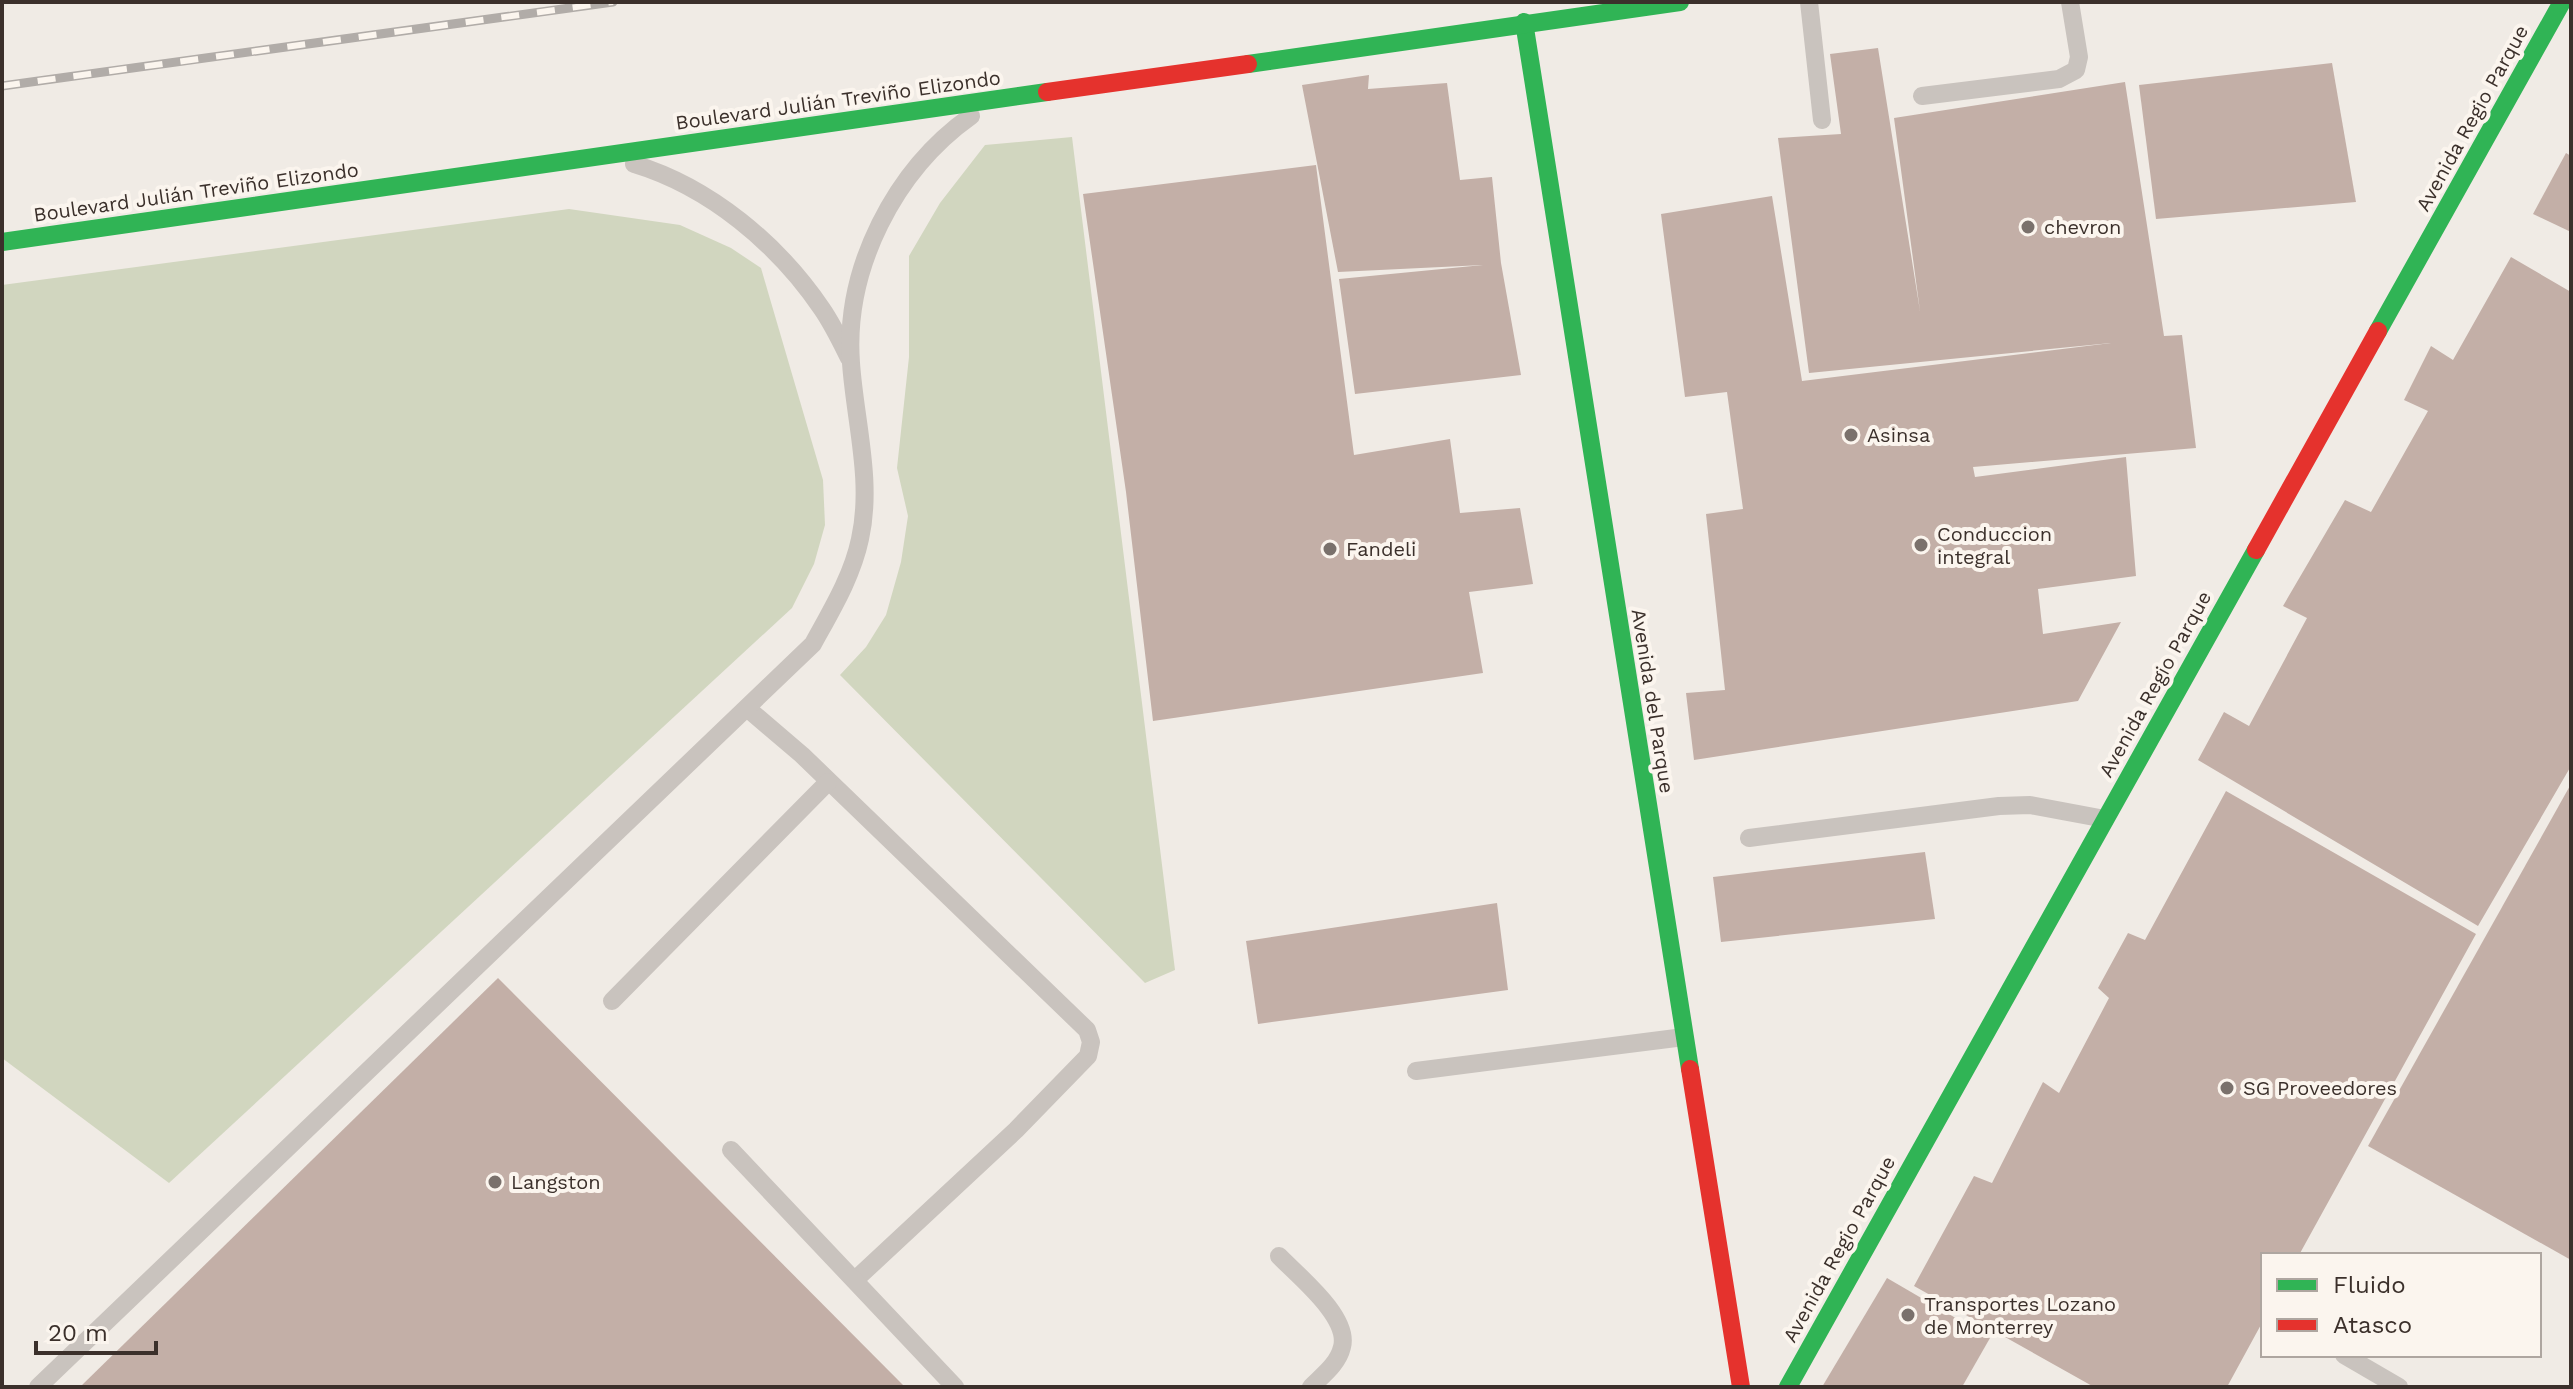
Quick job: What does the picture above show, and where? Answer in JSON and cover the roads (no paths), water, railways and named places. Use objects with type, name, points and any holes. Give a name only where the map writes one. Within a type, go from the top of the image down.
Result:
[{"type":"street","name":"Boulevard Julián Treviño Elizondo","points":[[2,242],[1680,2]]},
{"type":"street","name":"Avenida Regio Parque","points":[[1788,1387],[2562,2]]},
{"type":"street","name":"Avenida del Parque","points":[[1524,22],[1741,1387]]},
{"type":"lane","points":[[1809,2],[1822,120]]},
{"type":"lane","points":[[1922,96],[2059,79],[2076,70],[2079,57],[2070,2]]},
{"type":"lane","points":[[38,1387],[813,644],[844,587],[861,539],[865,489],[850,360],[855,296],[874,234],[906,178],[950,131],[991,102]]},
{"type":"lane","points":[[604,155],[649,168],[700,194],[747,226],[788,265],[823,311],[850,360]]},
{"type":"lane","points":[[748,709],[802,755],[1087,1030],[1091,1042],[1088,1056],[1016,1130],[855,1280]]},
{"type":"lane","points":[[612,1001],[828,782]]},
{"type":"lane","points":[[1749,838],[1999,806],[2030,805],[2105,819]]},
{"type":"lane","points":[[1416,1071],[1684,1037]]},
{"type":"lane","points":[[731,1150],[955,1387]]},
{"type":"lane","points":[[1279,1256],[1334,1313],[1342,1329],[1343,1345],[1336,1362],[1311,1387]]},
{"type":"lane","points":[[2347,1357],[2399,1387]]},
{"type":"railway","points":[[2,86],[613,2]]},
{"type":"place","name":"chevron","points":[[2028,227]]},
{"type":"place","name":"Asinsa","points":[[1851,435]]},
{"type":"place","name":"Conduccion integral","points":[[1921,545]]},
{"type":"place","name":"Fandeli","points":[[1330,549]]},
{"type":"place","name":"SG Proveedores","points":[[2227,1088]]},
{"type":"place","name":"Langston","points":[[495,1182]]},
{"type":"place","name":"Transportes Lozano de Monterrey","points":[[1908,1315]]}]
